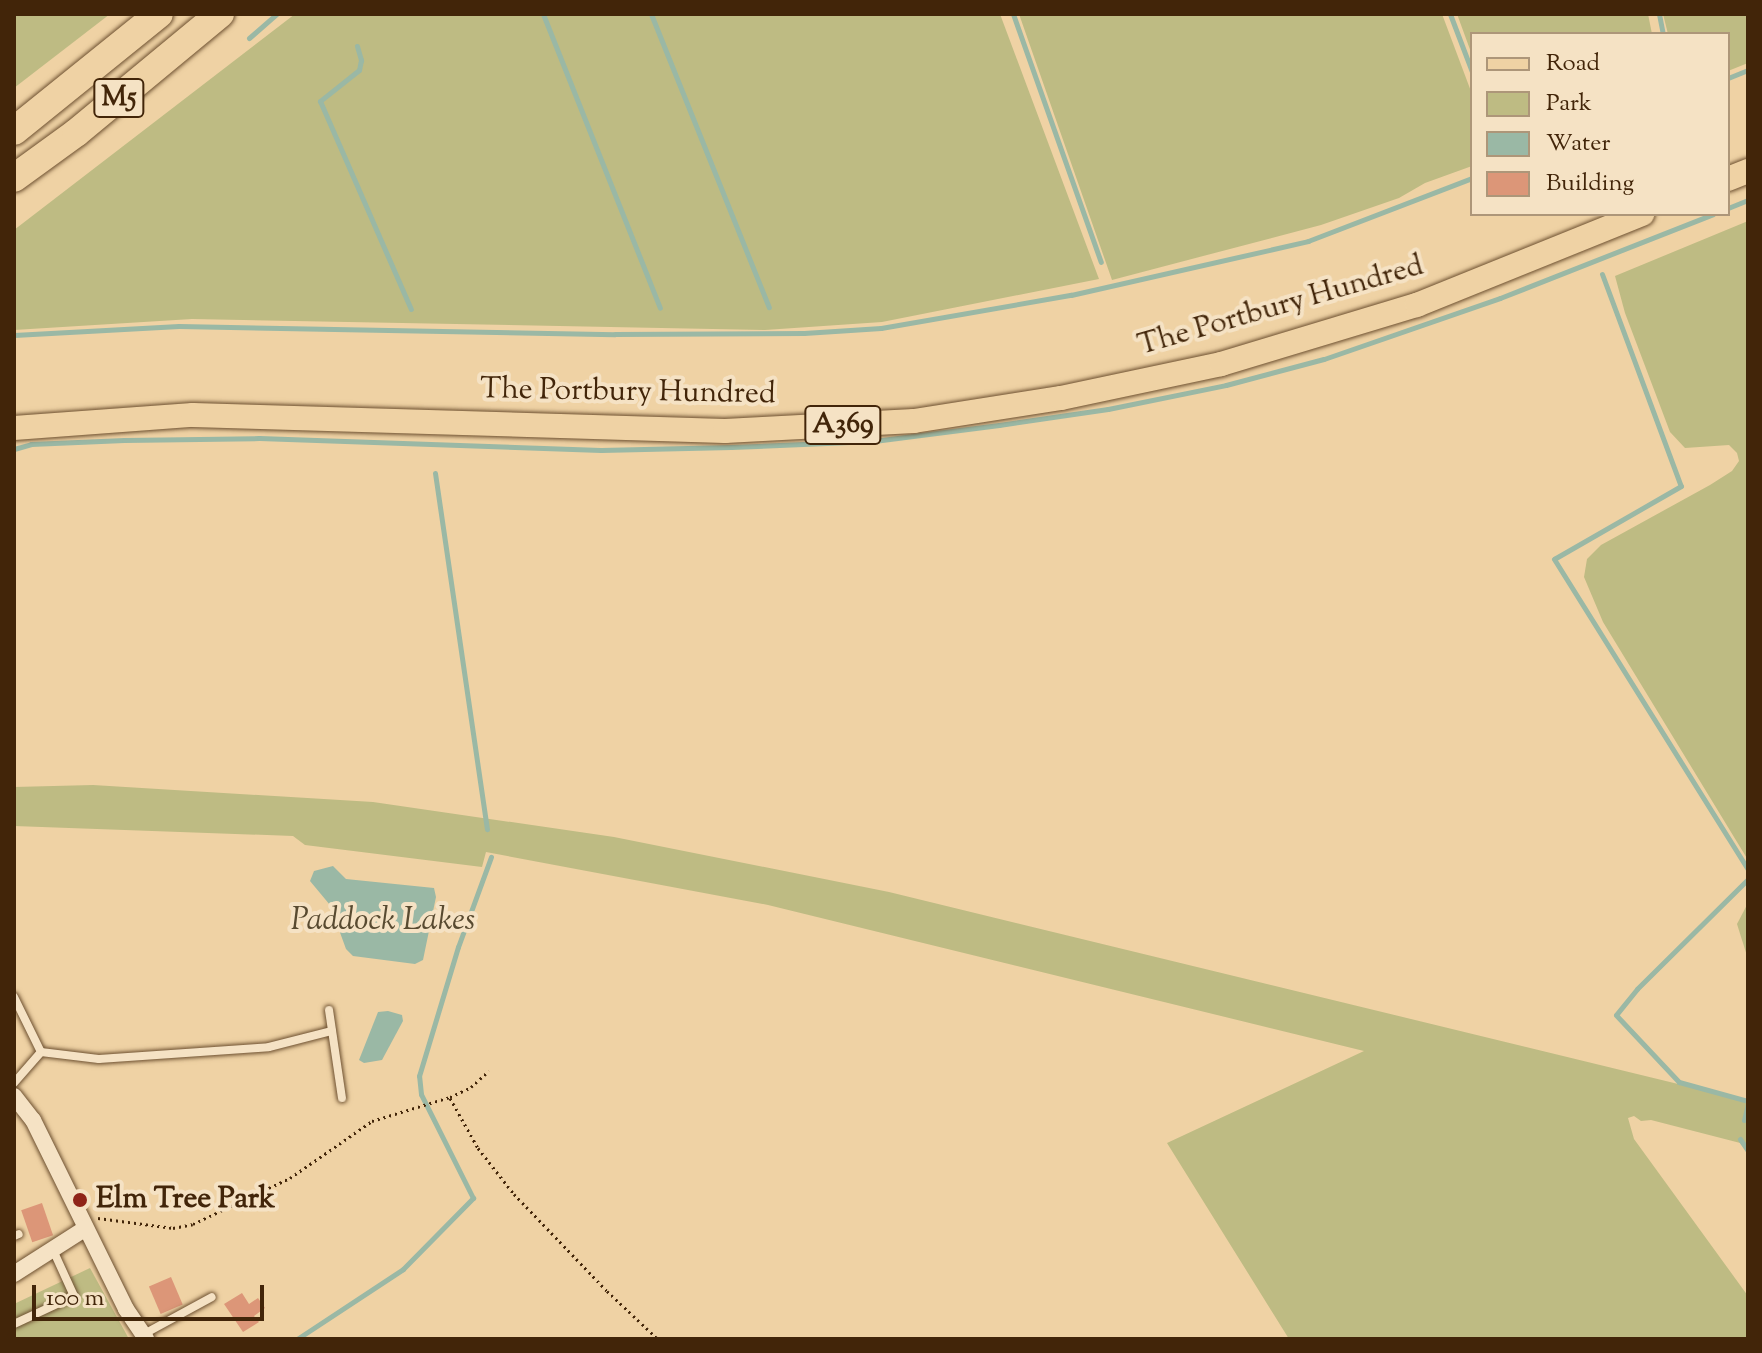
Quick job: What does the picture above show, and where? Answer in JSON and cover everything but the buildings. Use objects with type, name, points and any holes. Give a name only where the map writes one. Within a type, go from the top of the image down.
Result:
[{"type":"highway","name":"M5","points":[[14,131],[159,14]]},
{"type":"highway","name":"M5","points":[[14,178],[76,133],[220,14]]},
{"type":"main road","name":"The Portbury Hundred","points":[[14,428],[193,415],[725,431],[914,421],[1061,398],[1221,364],[1417,305],[1637,216]]},
{"type":"street","points":[[14,1096],[33,1120],[126,1309],[145,1337]]},
{"type":"street","points":[[14,1274],[85,1226]]},
{"type":"lane","points":[[14,997],[41,1052]]},
{"type":"lane","points":[[329,1010],[342,1098]]},
{"type":"lane","points":[[41,1052],[99,1059],[269,1047],[332,1031]]},
{"type":"lane","points":[[14,1083],[41,1052]]},
{"type":"lane","points":[[14,1324],[74,1296],[53,1250]]},
{"type":"lane","points":[[145,1337],[212,1297]]},
{"type":"path","points":[[85,1226],[100,1218],[153,1227],[193,1224],[290,1178],[372,1121],[450,1097],[471,1087],[489,1071]]},
{"type":"path","points":[[450,1097],[478,1148],[514,1194],[658,1339]]},
{"type":"green space","points":[[14,14],[110,14],[14,88]]},
{"type":"green space","points":[[295,14],[1000,14],[1099,279],[882,322],[765,330],[192,319],[14,330],[14,230]]},
{"type":"green space","points":[[1019,14],[1442,14],[1470,89],[1470,167],[1425,183],[1399,198],[1321,225],[1112,280]]},
{"type":"green space","points":[[1457,14],[1648,14],[1652,32],[1470,32],[1470,50]]},
{"type":"green space","points":[[1663,14],[1748,14],[1748,63],[1730,70],[1730,32],[1668,32]]},
{"type":"green space","points":[[1748,221],[1748,860],[1603,622],[1584,577],[1587,559],[1601,545],[1710,485],[1732,471],[1739,461],[1737,453],[1729,445],[1685,448],[1670,432],[1625,313],[1615,276]]},
{"type":"green space","points":[[93,785],[373,802],[614,837],[889,892],[1748,1101],[1748,1145],[1651,1120],[1641,1121],[1634,1116],[1628,1118],[1634,1139],[1748,1296],[1748,1339],[1289,1339],[1167,1143],[1364,1051],[768,905],[486,852],[482,867],[305,845],[293,836],[14,826],[14,787]]},
{"type":"green space","points":[[1748,903],[1748,959],[1737,924]]},
{"type":"green space","points":[[90,1268],[129,1339],[14,1339],[14,1304]]},
{"type":"water","name":"Paddock Lakes","points":[[333,866],[346,879],[434,888],[436,897],[423,960],[415,964],[353,956],[346,949],[330,905],[310,881],[314,871]]},
{"type":"water","name":"Paddock Lakes","points":[[378,1012],[402,1015],[403,1021],[382,1060],[364,1063],[359,1060]]},
{"type":"waterway","points":[[249,38],[277,14]]},
{"type":"waterway","points":[[543,14],[660,308]]},
{"type":"waterway","points":[[651,14],[769,307]]},
{"type":"waterway","points":[[1013,14],[1101,262]]},
{"type":"waterway","points":[[1450,14],[1470,67]]},
{"type":"waterway","points":[[1659,14],[1663,32]]},
{"type":"waterway","points":[[357,46],[361,60],[359,70],[320,101],[411,309]]},
{"type":"waterway","points":[[1730,77],[1748,70]]},
{"type":"waterway","points":[[14,335],[179,326],[615,334],[804,333],[881,328],[1071,295],[1308,241],[1470,179]]},
{"type":"waterway","points":[[1730,207],[1748,200]]},
{"type":"waterway","points":[[14,449],[31,444],[259,438],[601,450],[731,447],[874,441],[999,425],[1108,409],[1226,385],[1324,359],[1500,298],[1708,216]]},
{"type":"waterway","points":[[1602,274],[1681,486],[1554,559],[1748,870]]},
{"type":"waterway","points":[[435,473],[487,829]]},
{"type":"waterway","points":[[297,1339],[403,1269],[473,1198],[421,1094],[419,1076],[458,947],[491,857]]},
{"type":"waterway","points":[[1748,879],[1637,989],[1616,1015],[1679,1082],[1748,1101]]},
{"type":"waterway","points":[[1744,1120],[1748,1104]]},
{"type":"waterway","points":[[1740,1139],[1748,1151]]},
{"type":"place","name":"Elm Tree Park","points":[[80,1200]]}]
